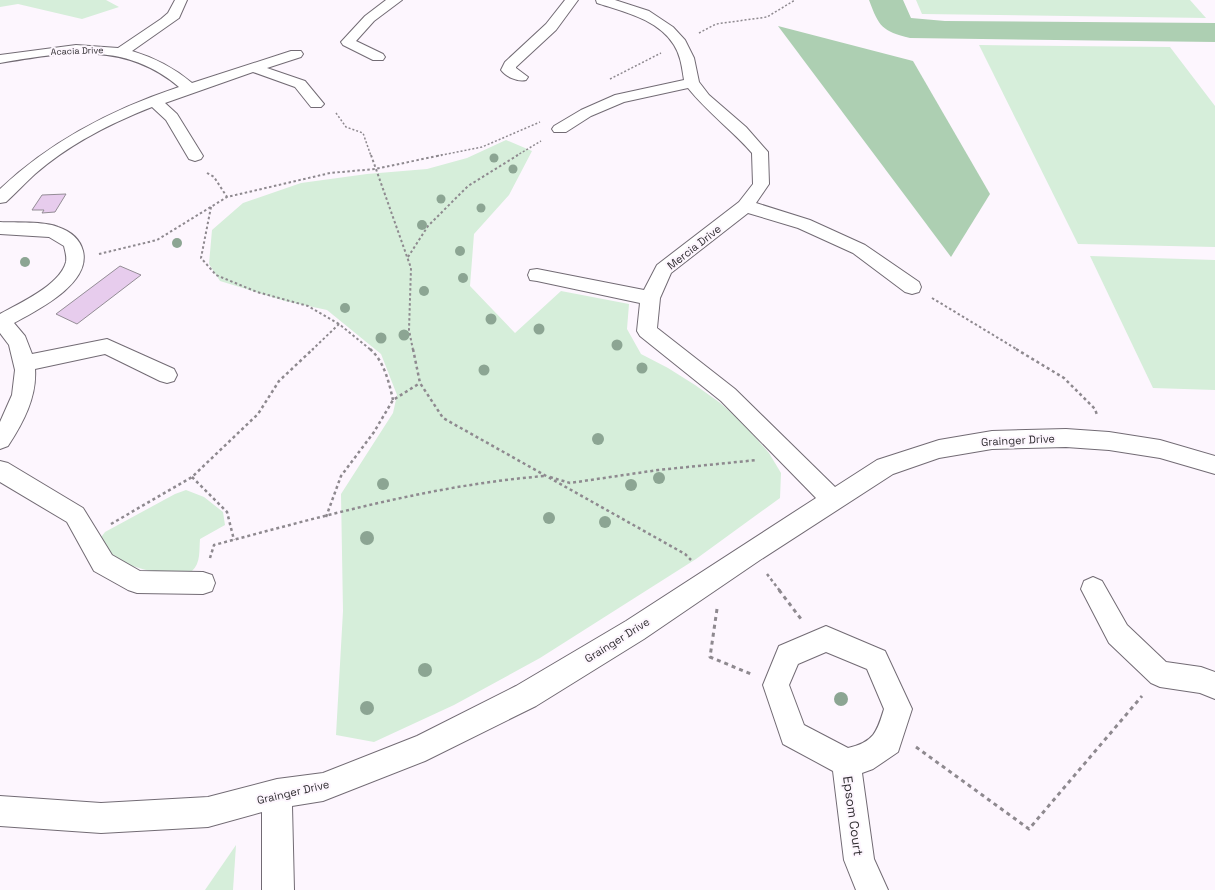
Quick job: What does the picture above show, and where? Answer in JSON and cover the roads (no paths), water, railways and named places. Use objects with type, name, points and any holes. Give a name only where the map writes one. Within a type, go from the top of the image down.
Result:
[{"type":"street","points":[[122,51],[166,22],[174,15],[182,0]]},
{"type":"street","points":[[378,56],[348,42],[363,23],[380,8],[396,0]]},
{"type":"street","points":[[521,77],[508,70],[510,65],[551,27],[572,0]]},
{"type":"street","name":"Mercia Drive","points":[[602,0],[607,0],[644,14],[668,30],[680,44],[687,58],[692,83],[704,98],[740,130],[760,152],[761,184],[746,206],[664,270],[650,298],[647,331],[728,395],[792,457],[833,500]]},
{"type":"street","name":"Acacia Drive","points":[[0,59],[75,49],[122,51],[153,61],[179,77],[191,90]]},
{"type":"street","points":[[0,198],[33,168],[81,136],[119,115],[296,54]]},
{"type":"street","points":[[254,68],[300,84],[316,104]]},
{"type":"street","points":[[560,128],[586,113],[620,98],[692,83]]},
{"type":"street","points":[[155,102],[172,117],[195,156]]},
{"type":"street","points":[[746,206],[804,224],[858,249],[912,287]]},
{"type":"street","points":[[0,228],[53,231],[72,243],[76,260],[68,277],[52,291],[1,322],[19,344],[25,363],[24,384],[18,409],[0,440]]},
{"type":"street","points":[[537,276],[650,298]]},
{"type":"street","points":[[25,363],[107,346],[167,375]]},
{"type":"street","name":"Grainger Drive","points":[[0,812],[101,818],[208,812],[277,794],[323,787],[425,747],[526,696],[635,630],[751,552],[885,467],[939,449],[992,440],[1066,438],[1109,441],[1160,449],[1215,465]]},
{"type":"street","points":[[0,470],[75,515],[103,563],[137,582],[203,583]]},
{"type":"street","points":[[1093,589],[1118,634],[1160,674],[1201,680],[1215,686]]},
{"type":"street","name":"Epsom Court","points":[[826,639],[876,660],[898,709],[888,742],[863,759],[846,763],[793,734],[776,685],[788,655],[826,639]]},
{"type":"street","name":"Epsom Court","points":[[846,763],[859,860],[872,890]]},
{"type":"street","points":[[277,794],[278,890]]}]
